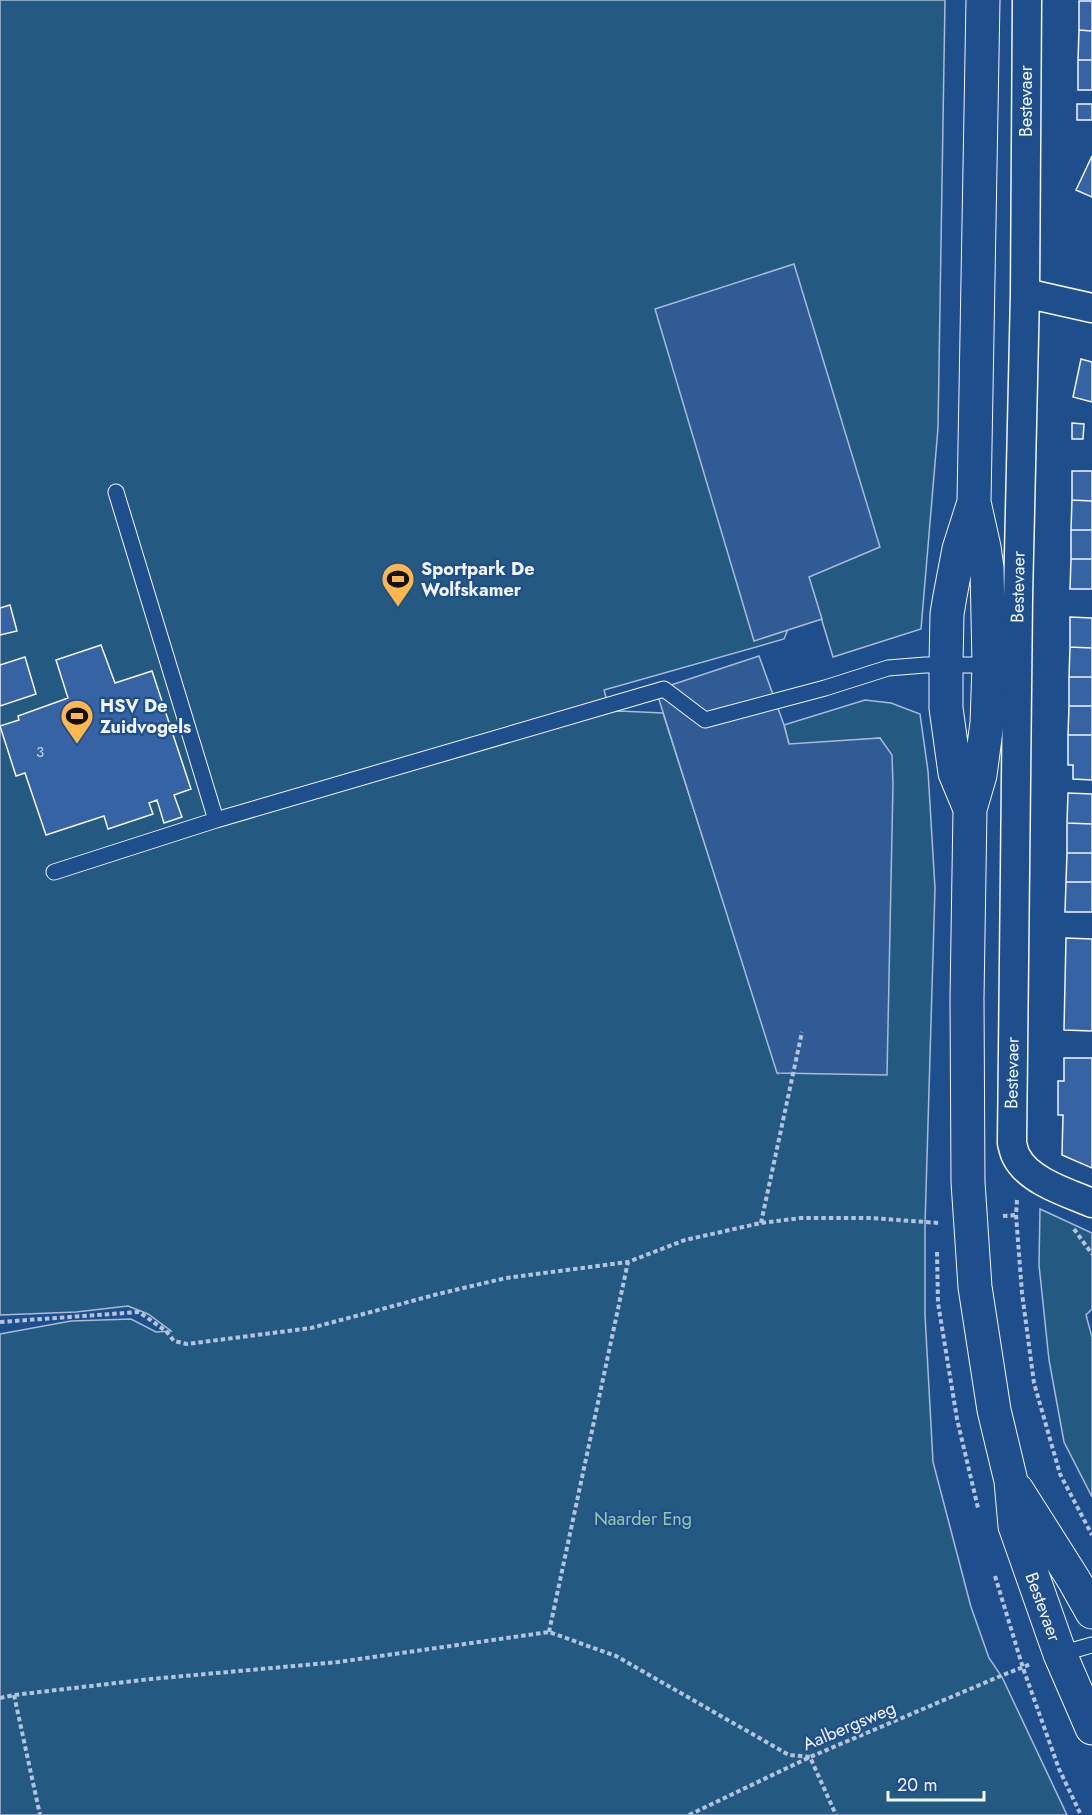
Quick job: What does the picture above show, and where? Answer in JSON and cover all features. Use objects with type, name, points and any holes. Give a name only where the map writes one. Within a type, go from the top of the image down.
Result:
[{"type":"main road","name":"Bestevaer","points":[[983,0],[975,502],[987,568],[989,665],[987,723],[980,775],[970,808],[969,1220],[980,1327],[994,1410],[1011,1481],[1015,1526],[1060,1654],[1092,1728]]},
{"type":"main road","name":"Bestevaer","points":[[970,808],[954,762],[946,708],[946,665],[947,614],[950,596],[959,549],[975,502]]},
{"type":"main road","name":"Bestevaer","points":[[1011,1481],[1092,1612]]},
{"type":"street","name":"Bestevaer","points":[[1027,0],[1025,293],[1018,598],[1012,1143],[1016,1157],[1036,1178],[1092,1203]]},
{"type":"street","points":[[1025,293],[1092,308]]},
{"type":"lane","points":[[116,492],[216,820]]},
{"type":"lane","points":[[54,872],[216,820],[664,689],[705,720],[825,688],[888,668],[989,665]]},
{"type":"lane","points":[[1060,1654],[1092,1645]]},
{"type":"path","points":[[761,1223],[802,1032]]},
{"type":"path","points":[[1016,1215],[1022,1293],[1034,1383],[1060,1474],[1092,1535]]},
{"type":"path","points":[[0,1322],[139,1312],[166,1331],[174,1341],[188,1344],[311,1328],[506,1278],[628,1262],[685,1240],[761,1223],[801,1218],[871,1218],[937,1223]]},
{"type":"path","points":[[549,1632],[628,1262]]},
{"type":"path","points":[[0,1698],[151,1679],[338,1662],[549,1632],[616,1656],[789,1755],[810,1757],[836,1815]]},
{"type":"path","name":"Aalbergsweg","points":[[689,1815],[810,1757],[1023,1668]]},
{"type":"path","points":[[14,1695],[40,1815]]},
{"type":"green space","name":"Naarder Eng","points":[[0,0],[945,0],[938,428],[921,629],[833,657],[809,578],[784,639],[604,690],[610,712],[663,713],[778,1073],[880,738],[789,745],[784,725],[865,700],[891,703],[920,714],[928,771],[935,888],[925,1225],[925,1315],[933,1462],[971,1607],[989,1658],[1002,1677],[1067,1815],[0,1815],[0,1334],[71,1321],[131,1319],[156,1332],[171,1331],[148,1314],[128,1306],[76,1312],[0,1315]]},
{"type":"green space","points":[[1040,1209],[1092,1233],[1092,1309],[1086,1315],[1092,1337],[1092,1497],[1064,1442],[1049,1360],[1039,1265]]},
{"type":"shaded area","points":[[794,264],[880,547],[809,577],[822,619],[754,641],[655,309]]},
{"type":"shaded area","points":[[759,656],[789,744],[880,738],[892,755],[887,1075],[777,1073],[656,690]]},
{"type":"building","points":[[1079,1],[1092,1],[1092,31],[1079,30]]},
{"type":"building","points":[[1079,30],[1092,31],[1092,60],[1078,60]]},
{"type":"building","points":[[1078,60],[1092,60],[1092,90],[1078,90]]},
{"type":"building","points":[[1077,104],[1092,104],[1092,120],[1077,120]]},
{"type":"building","points":[[1092,156],[1092,197],[1076,190]]},
{"type":"building","points":[[1081,359],[1092,362],[1092,402],[1073,397]]},
{"type":"building","points":[[1072,423],[1084,424],[1083,439],[1072,439]]},
{"type":"building","points":[[1072,471],[1092,471],[1092,501],[1072,500]]},
{"type":"building","points":[[1072,500],[1092,501],[1092,530],[1071,530]]},
{"type":"building","points":[[1071,530],[1092,530],[1092,559],[1071,559]]},
{"type":"building","points":[[1071,559],[1092,559],[1092,589],[1070,589]]},
{"type":"building","points":[[10,605],[17,631],[0,635],[0,608]]},
{"type":"building","points":[[1070,617],[1092,618],[1092,648],[1070,647]]},
{"type":"building","points":[[101,645],[115,683],[152,671],[191,789],[174,795],[182,817],[164,823],[157,800],[149,803],[153,814],[108,829],[104,816],[46,835],[25,773],[16,776],[0,726],[19,720],[18,716],[68,698],[56,660]]},
{"type":"building","points":[[1070,647],[1092,648],[1092,677],[1069,677]]},
{"type":"building","points":[[25,657],[36,694],[0,706],[0,665]]},
{"type":"building","points":[[1069,677],[1092,677],[1092,706],[1069,706]]},
{"type":"building","points":[[1069,706],[1092,706],[1092,735],[1068,735]]},
{"type":"building","points":[[1068,735],[1092,735],[1092,780],[1073,779],[1073,765],[1068,765]]},
{"type":"building","points":[[1068,793],[1092,794],[1092,824],[1067,823]]},
{"type":"building","points":[[1067,823],[1092,824],[1092,853],[1067,853]]},
{"type":"building","points":[[1067,853],[1092,853],[1092,882],[1066,882]]},
{"type":"building","points":[[1066,882],[1092,882],[1092,912],[1065,912]]},
{"type":"building","points":[[1066,938],[1092,939],[1092,1031],[1064,1030]]},
{"type":"building","points":[[1064,1058],[1092,1058],[1092,1168],[1062,1155],[1063,1115],[1058,1115],[1058,1081],[1064,1081]]},
{"type":"place","name":"Sportpark De Wolfskamer","points":[[398,608]]},
{"type":"place","name":"HSV De Zuidvogels","points":[[77,745]]}]
